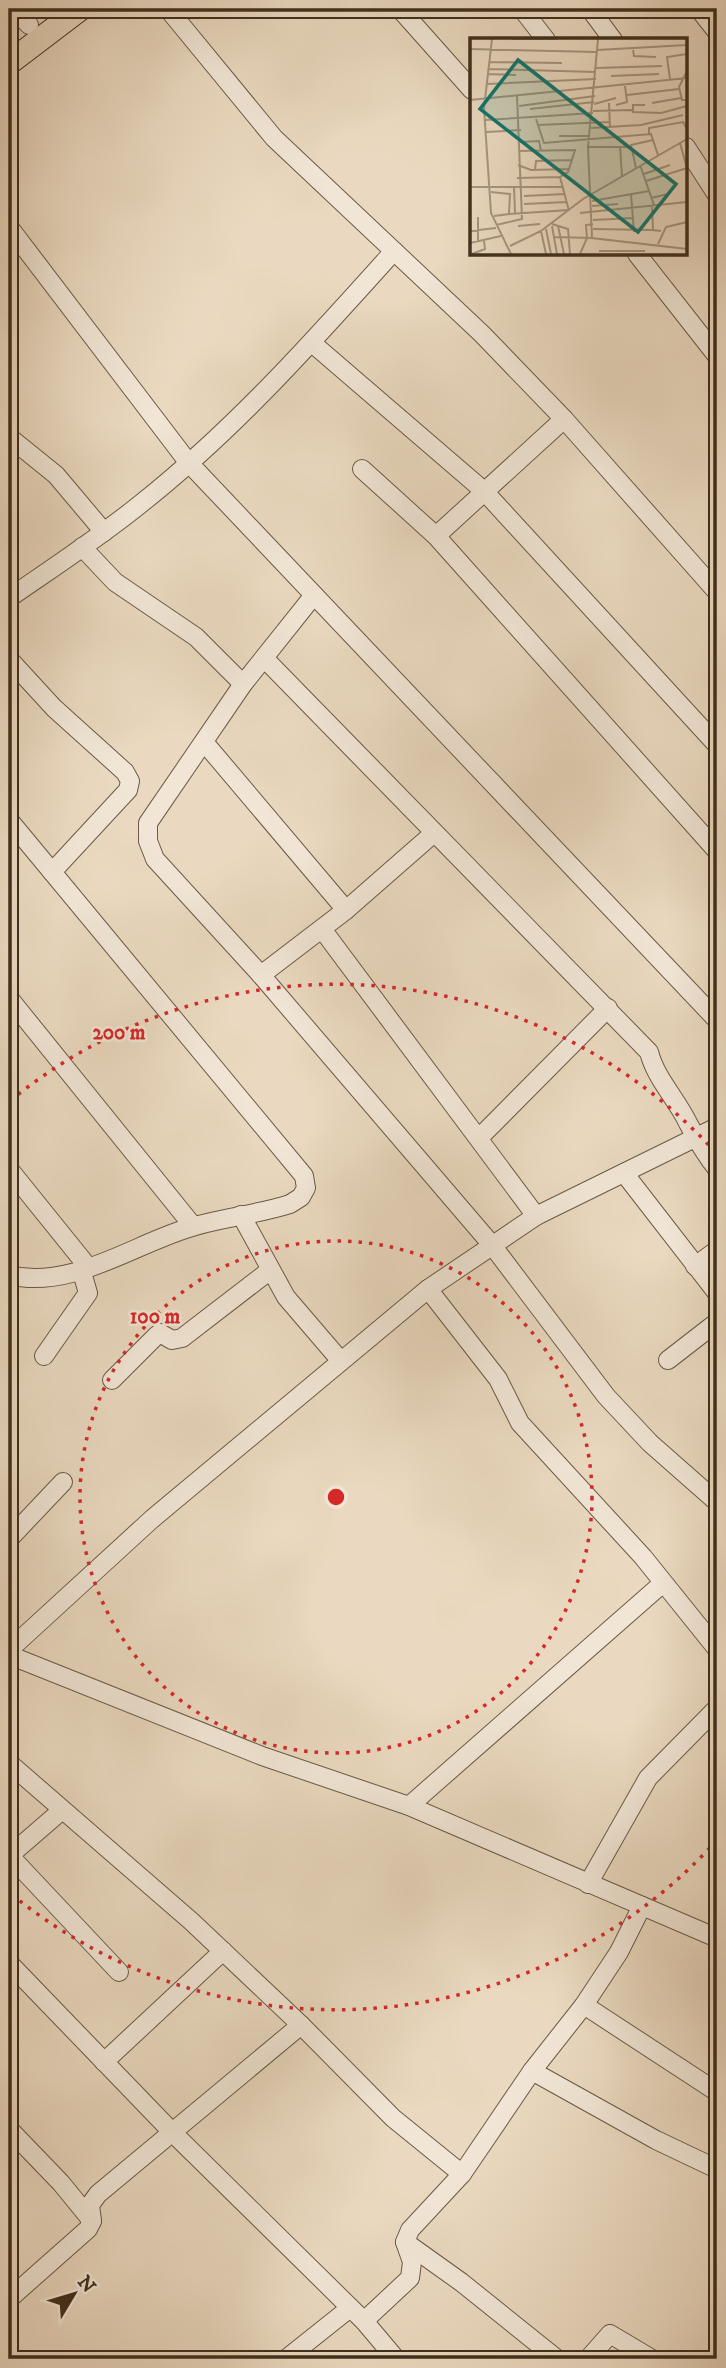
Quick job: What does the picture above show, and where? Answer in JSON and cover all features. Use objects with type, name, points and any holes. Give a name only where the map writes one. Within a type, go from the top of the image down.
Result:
[{"type":"main road","points":[[9,43],[22,17],[53,9]]},
{"type":"main road","points":[[9,63],[80,9]]},
{"type":"street","points":[[168,9],[274,138],[482,334],[564,419],[717,592]]},
{"type":"street","points":[[400,9],[470,88]]},
{"type":"street","points":[[522,9],[544,38]]},
{"type":"street","points":[[590,9],[612,38]]},
{"type":"street","points":[[699,9],[717,32]]},
{"type":"street","points":[[688,150],[717,195]]},
{"type":"street","points":[[9,227],[188,463],[717,1020]]},
{"type":"street","points":[[10,594],[104,532],[188,463],[257,400],[394,251]]},
{"type":"street","points":[[639,256],[717,356]]},
{"type":"street","points":[[312,343],[484,491],[717,745]]},
{"type":"street","points":[[436,536],[564,419]]},
{"type":"street","points":[[9,438],[56,475],[104,532]]},
{"type":"street","points":[[362,469],[436,536],[717,851]]},
{"type":"street","points":[[82,547],[115,582],[196,637],[243,684]]},
{"type":"street","points":[[314,594],[243,684],[148,823],[148,841],[155,859],[261,975],[492,1245],[606,1396],[650,1443],[717,1503]]},
{"type":"street","points":[[9,659],[45,699],[125,772],[130,781],[128,790],[51,872]]},
{"type":"street","points":[[265,659],[649,1052],[654,1070],[688,1123],[695,1140],[717,1169]]},
{"type":"street","points":[[204,742],[346,910]]},
{"type":"street","points":[[9,820],[304,1177],[306,1188],[301,1198],[290,1204],[193,1226],[84,1268],[55,1276],[21,1278],[9,1275]]},
{"type":"street","points":[[261,975],[346,910],[434,833]]},
{"type":"street","points":[[322,929],[536,1216]]},
{"type":"street","points":[[9,998],[193,1226]]},
{"type":"street","points":[[479,1138],[608,1008]]},
{"type":"street","points":[[9,1650],[152,1519],[428,1289],[536,1216],[717,1127]]},
{"type":"street","points":[[9,1169],[84,1268],[88,1293],[44,1356]]},
{"type":"street","points":[[624,1173],[717,1293]]},
{"type":"street","points":[[241,1215],[269,1271],[286,1297],[340,1360]]},
{"type":"street","points":[[695,1266],[717,1250]]},
{"type":"street","points":[[112,1380],[160,1333],[172,1340],[182,1338],[269,1271]]},
{"type":"street","points":[[428,1289],[498,1379],[520,1423],[603,1511],[717,1649]]},
{"type":"street","points":[[668,1360],[717,1322]]},
{"type":"street","points":[[9,1539],[62,1482]]},
{"type":"street","points":[[409,1806],[663,1583]]},
{"type":"street","points":[[9,1656],[262,1756],[409,1806],[717,1938]]},
{"type":"street","points":[[588,1884],[648,1778],[717,1708]]},
{"type":"street","points":[[9,1763],[223,1951],[393,2118],[462,2174]]},
{"type":"street","points":[[61,1811],[9,1856],[120,1972]]},
{"type":"street","points":[[364,2322],[410,2278],[412,2262],[405,2242],[410,2230],[462,2174],[532,2071],[584,2006],[619,1952],[642,1906]]},
{"type":"street","points":[[104,2062],[223,1951]]},
{"type":"street","points":[[9,1963],[173,2133],[364,2322],[396,2359]]},
{"type":"street","points":[[584,2006],[717,2092]]},
{"type":"street","points":[[9,2299],[88,2229],[92,2221],[90,2205],[98,2194],[301,2025]]},
{"type":"street","points":[[532,2071],[656,2140],[717,2169]]},
{"type":"street","points":[[9,2129],[61,2183],[92,2221]]},
{"type":"street","points":[[405,2242],[461,2282],[557,2359]]},
{"type":"street","points":[[286,2359],[350,2308]]},
{"type":"street","points":[[588,2359],[610,2334],[652,2359]]}]
